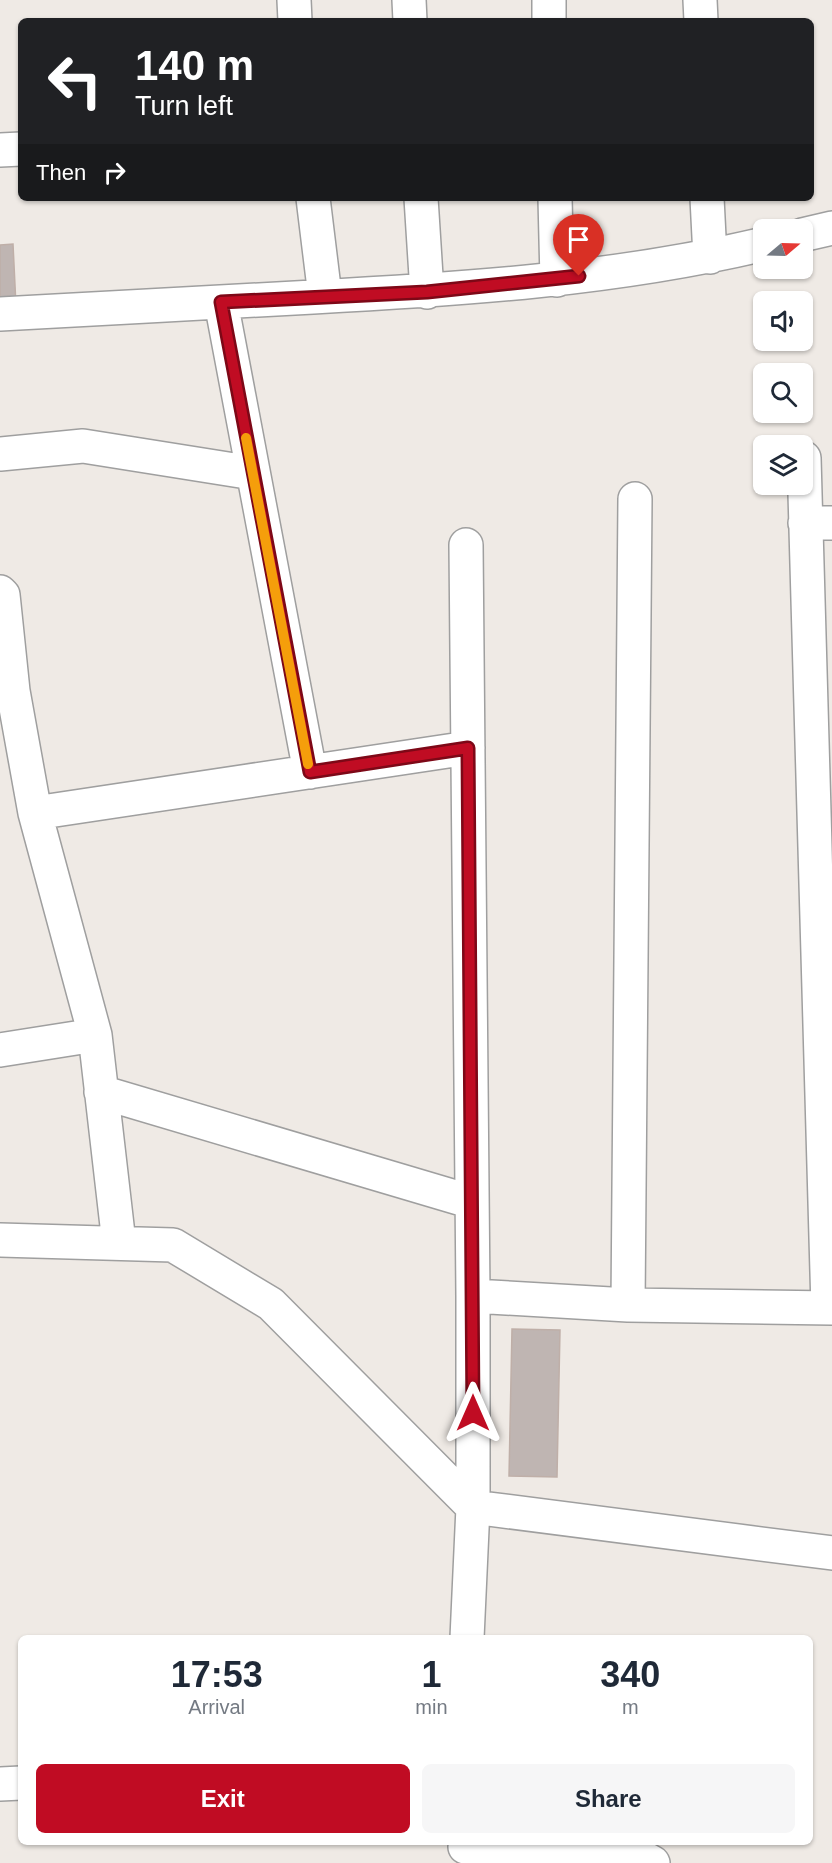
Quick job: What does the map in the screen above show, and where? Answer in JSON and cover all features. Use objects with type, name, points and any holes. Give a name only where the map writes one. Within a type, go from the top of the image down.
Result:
[{"type":"street","points":[[294,0],[295,18]]},
{"type":"street","points":[[409,0],[410,18]]},
{"type":"street","points":[[549,0],[549,18]]},
{"type":"street","points":[[700,0],[701,18]]},
{"type":"street","points":[[0,150],[18,149]]},
{"type":"street","points":[[313,201],[325,296]]},
{"type":"street","points":[[421,201],[427,292]]},
{"type":"street","points":[[555,201],[557,279]]},
{"type":"street","points":[[707,201],[710,257]]},
{"type":"street","points":[[813,232],[832,228]]},
{"type":"street","points":[[0,314],[427,292],[557,279],[710,257],[753,247]]},
{"type":"street","points":[[221,302],[310,772]]},
{"type":"street","points":[[0,454],[83,446],[253,472]]},
{"type":"street","points":[[473,1296],[628,1305],[830,1308],[818,523],[812,495]]},
{"type":"street","points":[[628,1305],[635,499]]},
{"type":"street","points":[[466,545],[473,1296],[472,1507],[467,1635]]},
{"type":"street","points":[[0,592],[3,595],[6,692],[35,813],[95,1035],[119,1244]]},
{"type":"street","points":[[35,813],[468,748]]},
{"type":"street","points":[[0,1050],[95,1035]]},
{"type":"street","points":[[101,1092],[472,1202]]},
{"type":"street","points":[[0,1240],[173,1245],[272,1304],[472,1507],[832,1553]]},
{"type":"street","points":[[0,1784],[18,1783]]},
{"type":"street","points":[[464,1851],[637,1854],[653,1863],[669,1845]]},
{"type":"building","points":[[13,244],[16,306],[0,307],[0,245]]},
{"type":"building","points":[[512,1329],[560,1330],[557,1477],[509,1476]]},
{"type":"slow traffic","points":[[246,438],[308,764]]},
{"type":"route","points":[[473,1413],[468,748],[310,772],[221,302],[427,292],[579,276]]}]
